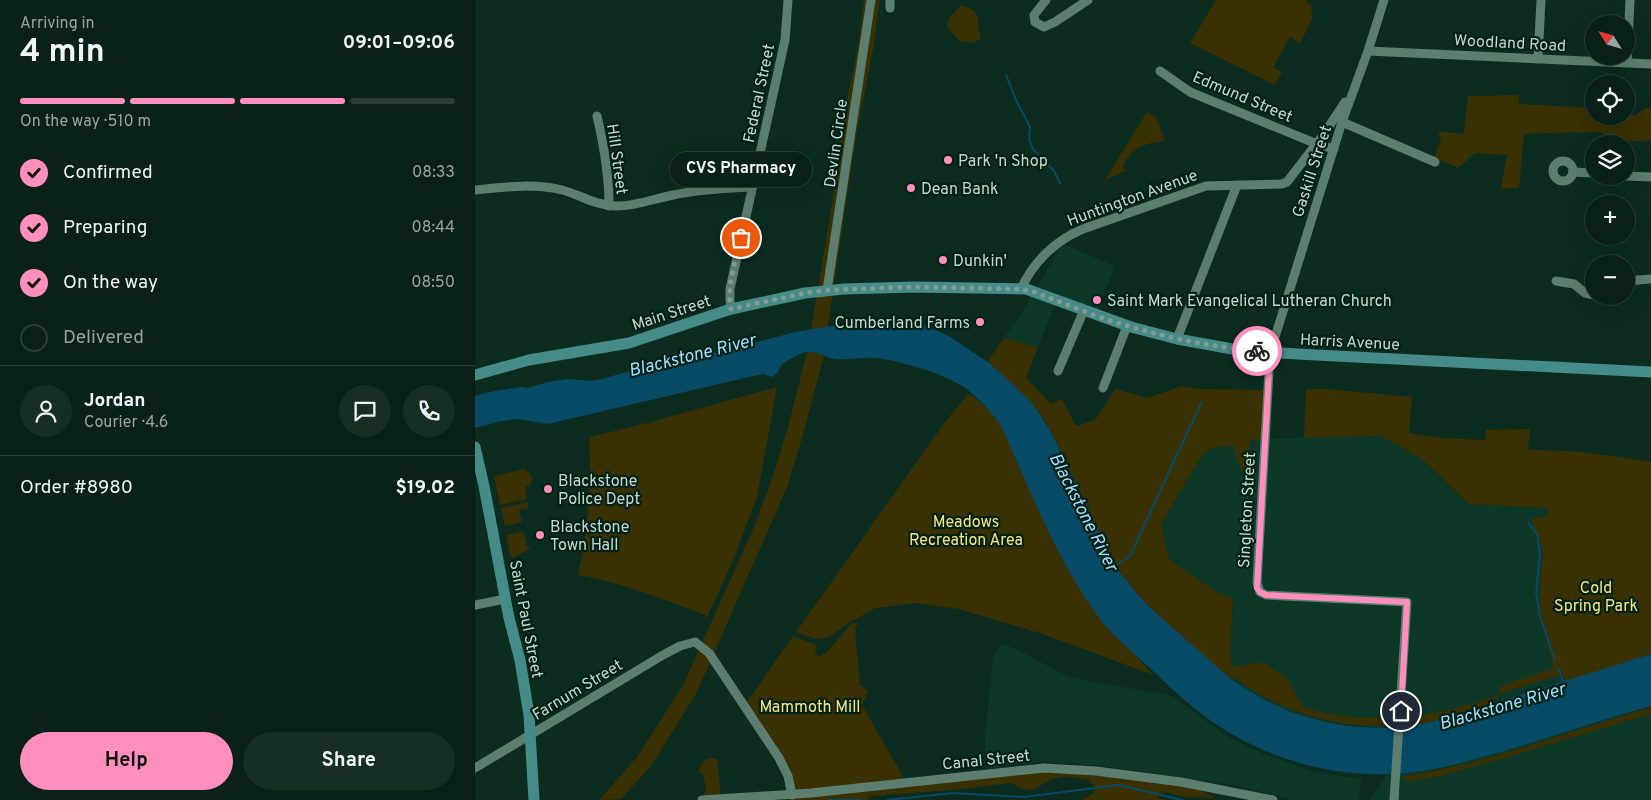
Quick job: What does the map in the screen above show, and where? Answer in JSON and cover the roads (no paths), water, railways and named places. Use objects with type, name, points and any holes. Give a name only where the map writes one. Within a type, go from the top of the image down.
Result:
[{"type":"main road","name":"Main Street","points":[[475,375],[529,360],[635,342],[731,309],[805,293],[827,290],[914,287],[1024,289]]},
{"type":"main road","name":"Harris Avenue","points":[[1024,289],[1127,326],[1177,339],[1219,347],[1270,353],[1651,372]]},
{"type":"main road","name":"Saint Paul Street","points":[[475,447],[491,518],[505,599],[520,660],[530,735],[534,800]]},
{"type":"street","name":"Federal Street","points":[[731,309],[729,300],[730,289],[785,40],[788,0]]},
{"type":"street","name":"Devlin Circle","points":[[827,290],[871,0]]},
{"type":"street","points":[[1046,0],[1034,15],[1035,22],[1044,27],[1080,3],[1088,0]]},
{"type":"street","name":"Gaskill Street","points":[[1270,353],[1342,122],[1384,0]]},
{"type":"street","points":[[1538,58],[1541,0]]},
{"type":"street","points":[[1629,15],[1630,0]]},
{"type":"street","name":"Woodland Road","points":[[1368,51],[1585,61]]},
{"type":"street","name":"Woodland Road","points":[[1635,63],[1651,64]]},
{"type":"street","name":"Edmund Street","points":[[1159,71],[1190,92],[1317,144]]},
{"type":"street","name":"Huntington Avenue","points":[[1024,289],[1033,269],[1045,254],[1075,232],[1198,188],[1213,185],[1282,184],[1287,182],[1317,144],[1353,88]]},
{"type":"street","name":"Hill Street","points":[[597,116],[606,156],[609,206]]},
{"type":"street","points":[[1342,122],[1435,162]]},
{"type":"street","points":[[1317,144],[1334,149]]},
{"type":"street","points":[[1573,172],[1585,173]]},
{"type":"street","points":[[1635,176],[1651,177]]},
{"type":"street","points":[[475,190],[526,185],[549,187],[599,204],[625,206],[684,193],[752,187]]},
{"type":"street","points":[[1177,339],[1237,185]]},
{"type":"street","points":[[1635,280],[1651,279]]},
{"type":"street","points":[[1556,281],[1574,284],[1585,293]]},
{"type":"street","points":[[1058,371],[1084,310]]},
{"type":"street","points":[[1103,388],[1127,326]]},
{"type":"street","name":"Singleton Street","points":[[1270,353],[1257,588],[1266,595],[1407,602],[1394,800]]},
{"type":"street","points":[[475,605],[505,599]]},
{"type":"street","name":"Farnum Street","points":[[475,768],[663,655],[691,642],[697,643],[716,662],[779,758],[788,776],[792,795]]},
{"type":"street","name":"Canal Street","points":[[702,800],[792,795],[1032,768],[1062,768],[1197,784],[1273,800]]},
{"type":"water","name":"Blackstone River","points":[[886,320],[922,324],[949,336],[989,363],[1032,403],[1050,430],[1111,557],[1133,589],[1148,606],[1233,681],[1263,699],[1291,712],[1325,722],[1376,728],[1409,727],[1446,718],[1651,654],[1651,706],[1504,751],[1437,769],[1415,772],[1363,774],[1337,771],[1311,766],[1263,750],[1217,725],[1200,712],[1103,623],[1082,593],[1056,547],[1001,426],[989,410],[961,385],[932,372],[897,362],[877,358],[835,359],[816,353],[805,352],[784,363],[772,377],[763,374],[753,376],[548,424],[517,419],[475,428],[475,396],[489,392],[521,387],[528,388],[568,379],[591,381],[644,367],[723,351],[795,332],[856,322]]},
{"type":"waterway","points":[[1006,75],[1030,127],[1029,139],[1033,149],[1054,171],[1060,183]]},
{"type":"waterway","name":"Blackstone River","points":[[1114,566],[1130,556],[1201,403]]},
{"type":"waterway","points":[[1528,522],[1537,534],[1540,553],[1536,593],[1540,617],[1555,660]]},
{"type":"waterway","name":"Blackstone River","points":[[1558,668],[1563,682]]},
{"type":"waterway","points":[[887,800],[953,793],[1024,797],[1119,785],[1182,800]]},
{"type":"waterway","points":[[829,800],[860,800]]},
{"type":"place","name":"Park 'n Shop","points":[[948,160]]},
{"type":"place","name":"Dean Bank","points":[[911,188]]},
{"type":"place","name":"CVS Pharmacy","points":[[741,238]]},
{"type":"place","name":"Dunkin'","points":[[943,260]]},
{"type":"place","name":"Saint Mark Evangelical Lutheran Church","points":[[1097,300]]},
{"type":"place","name":"Cumberland Farms","points":[[980,322]]},
{"type":"place","name":"Blackstone Police Dept","points":[[548,489]]},
{"type":"place","name":"Blackstone Town Hall","points":[[540,535]]},
{"type":"park label","name":"Meadows Recreation Area","points":[[966,530]]},
{"type":"park label","name":"Cold Spring Park","points":[[1596,596]]},
{"type":"park label","name":"Mammoth Mill","points":[[810,706]]}]
